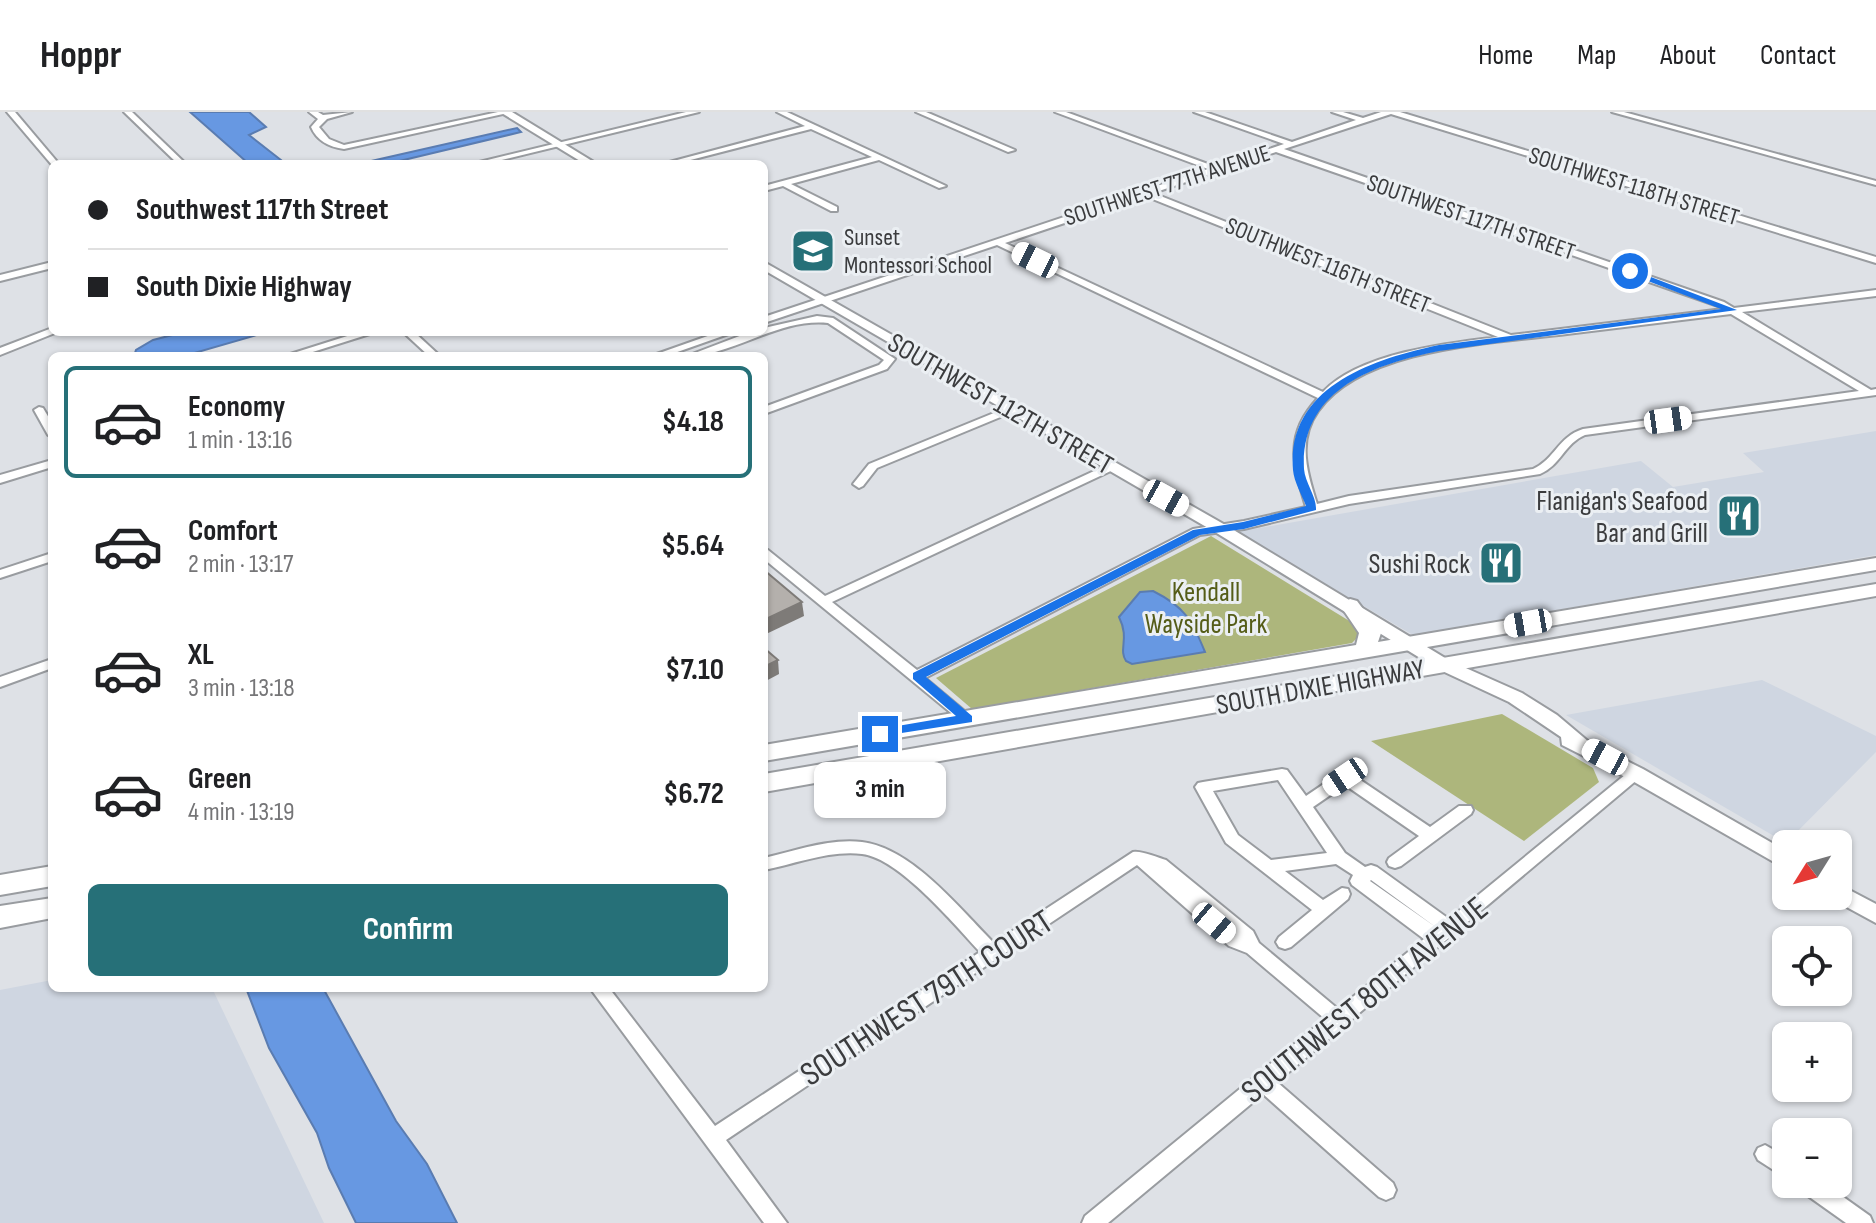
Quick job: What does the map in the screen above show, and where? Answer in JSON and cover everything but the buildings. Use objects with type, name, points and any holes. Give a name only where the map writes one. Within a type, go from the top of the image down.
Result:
[{"type":"highway","name":"SOUTH DIXIE HIGHWAY","points":[[768,752],[1876,564]]},
{"type":"highway","name":"SOUTH DIXIE HIGHWAY","points":[[768,782],[1876,590]]},
{"type":"highway","points":[[1350,605],[1370,633],[1365,651]]},
{"type":"highway","points":[[967,719],[995,743]]},
{"type":"highway","points":[[0,885],[48,877]]},
{"type":"highway","points":[[0,917],[48,909]]},
{"type":"main road","points":[[506,112],[585,160]]},
{"type":"main road","name":"SOUTHWEST 112TH STREET","points":[[768,267],[1350,605],[1444,665],[1456,679],[1552,734],[1580,743],[1772,853]]},
{"type":"main road","points":[[1852,900],[1876,914]]},
{"type":"street","points":[[11,112],[52,160]]},
{"type":"street","points":[[128,112],[178,160]]},
{"type":"street","points":[[313,112],[321,118],[348,112]]},
{"type":"street","points":[[321,118],[315,131],[339,146],[506,112]]},
{"type":"street","points":[[492,160],[695,112]]},
{"type":"street","points":[[781,112],[942,186]]},
{"type":"street","points":[[920,112],[1011,150]]},
{"type":"street","points":[[1059,112],[1215,169]]},
{"type":"street","points":[[1198,112],[1291,144]]},
{"type":"street","points":[[1336,112],[1362,120]]},
{"type":"street","name":"SOUTHWEST 77TH AVENUE","points":[[768,319],[1390,112]]},
{"type":"street","name":"SOUTHWEST 118TH STREET","points":[[1390,112],[1876,260]]},
{"type":"street","points":[[1616,112],[1876,183]]},
{"type":"street","points":[[681,160],[812,126]]},
{"type":"street","name":"SOUTHWEST 117TH STREET","points":[[1276,149],[1690,292],[1733,310],[1873,394]]},
{"type":"street","points":[[768,188],[880,157]]},
{"type":"street","points":[[784,184],[834,209]]},
{"type":"street","name":"SOUTHWEST 116TH STREET","points":[[1146,193],[1510,338]]},
{"type":"street","points":[[997,242],[1324,397]]},
{"type":"street","points":[[0,278],[48,266]]},
{"type":"street","points":[[1312,507],[1298,473],[1298,445],[1308,417],[1324,397],[1360,372],[1398,357],[1510,338],[1876,293]]},
{"type":"street","points":[[768,330],[796,321],[830,320],[890,359],[883,367],[768,410]]},
{"type":"street","points":[[0,352],[48,333]]},
{"type":"street","points":[[303,352],[357,336]]},
{"type":"street","points":[[412,336],[430,352]]},
{"type":"street","points":[[668,352],[717,336]]},
{"type":"street","points":[[704,352],[751,336]]},
{"type":"street","points":[[917,676],[1197,532],[1312,507],[1541,471],[1551,465],[1565,440],[1583,432],[1873,394]]},
{"type":"street","points":[[859,484],[873,466],[1011,409]]},
{"type":"street","points":[[39,410],[48,426]]},
{"type":"street","points":[[0,479],[48,464]]},
{"type":"street","points":[[824,601],[1111,467]]},
{"type":"street","points":[[768,556],[967,719]]},
{"type":"street","points":[[0,574],[48,558]]},
{"type":"street","points":[[0,682],[48,664]]},
{"type":"street","points":[[1323,909],[1232,839],[1203,787],[1282,774],[1339,857],[1443,934]]},
{"type":"street","name":"SOUTHWEST 80TH AVENUE","points":[[1092,1223],[1636,774]]},
{"type":"street","points":[[1304,805],[1345,777],[1430,835]]},
{"type":"street","points":[[1395,862],[1465,810]]},
{"type":"street","points":[[768,863],[842,849],[878,851],[904,867],[992,953]]},
{"type":"street","points":[[1268,867],[1339,857]]},
{"type":"street","name":"SOUTHWEST 79TH COURT","points":[[713,1138],[992,953],[1143,859],[1151,870],[1235,941],[1253,948],[1339,1020]]},
{"type":"street","points":[[1285,942],[1342,894]]},
{"type":"street","points":[[602,992],[777,1223]]},
{"type":"street","points":[[1263,1082],[1386,1190]]},
{"type":"street","points":[[1765,1154],[1772,1159]]},
{"type":"street","points":[[1828,1198],[1863,1223]]},
{"type":"shaded area","points":[[1876,431],[1876,555],[1413,635],[1237,532],[1641,461],[1673,487],[1764,472],[1743,453]]},
{"type":"shaded area","points":[[1762,680],[1876,736],[1876,752],[1799,830],[1772,830],[1772,835],[1566,715]]},
{"type":"shaded area","points":[[48,981],[48,992],[214,992],[324,1223],[0,1223],[0,990]]},
{"type":"green space","name":"Kendall Wayside Park","points":[[1211,536],[1351,622],[1358,631],[1358,637],[1352,643],[972,709],[936,678]]},
{"type":"green space","points":[[1502,714],[1593,768],[1599,782],[1524,841],[1371,741]]},
{"type":"water","points":[[190,112],[249,112],[266,127],[249,135],[281,160],[244,160]]},
{"type":"water","points":[[517,128],[521,132],[404,160],[376,160]]},
{"type":"water","points":[[168,336],[253,336],[198,352],[135,352],[153,340]]},
{"type":"water","points":[[1153,591],[1173,603],[1186,616],[1205,652],[1132,664],[1126,661],[1124,631],[1119,617],[1140,592]]},
{"type":"water","points":[[248,992],[325,992],[396,1121],[427,1164],[457,1223],[356,1223],[329,1168],[317,1133],[269,1048]]},
{"type":"place","name":"Sunset Montessori School","points":[[813,251]]},
{"type":"place","name":"Flanigan's Seafood Bar and Grill","points":[[1739,516]]},
{"type":"place","name":"Sushi Rock","points":[[1501,563]]},
{"type":"route","points":[[880,734],[967,719],[917,676],[1197,532],[1244,525],[1312,507],[1298,473],[1300,434],[1314,407],[1333,389],[1376,364],[1439,348],[1733,310],[1630,271]]}]
